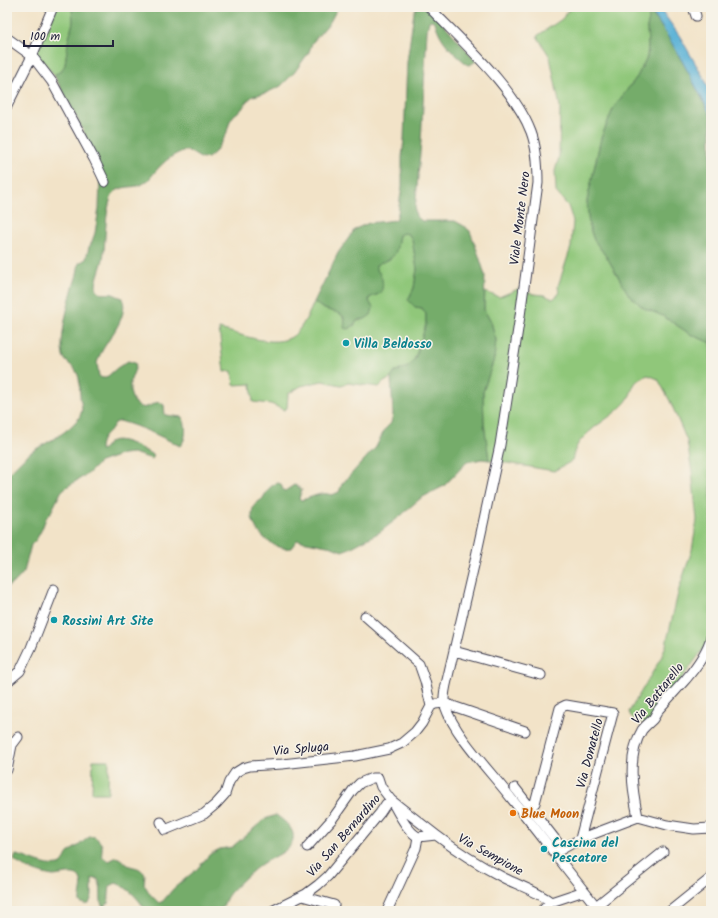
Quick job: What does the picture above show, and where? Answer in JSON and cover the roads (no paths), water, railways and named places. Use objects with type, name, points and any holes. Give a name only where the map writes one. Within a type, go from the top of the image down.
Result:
[{"type":"street","points":[[7,106],[32,56],[53,7]]},
{"type":"street","name":"Viale Monte Nero","points":[[429,7],[478,57],[514,100],[524,116],[531,132],[536,150],[538,166],[538,183],[520,316],[500,445],[475,561],[445,688],[444,703]]},
{"type":"street","points":[[693,7],[696,16]]},
{"type":"street","points":[[7,38],[32,56],[52,82],[94,158],[105,182]]},
{"type":"street","points":[[7,682],[20,671],[49,608],[54,589]]},
{"type":"street","points":[[365,616],[419,664],[431,706],[444,703],[525,731]]},
{"type":"street","name":"Via Battarello","points":[[638,817],[633,796],[632,774],[633,754],[637,741],[643,729],[658,710],[692,672],[701,658],[711,637]]},
{"type":"street","points":[[454,648],[541,675]]},
{"type":"street","points":[[444,703],[449,716],[464,739],[526,807]]},
{"type":"street","name":"Via Donatello","points":[[526,807],[535,803],[560,708],[566,705],[613,713],[580,839]]},
{"type":"street","name":"Via Spluga","points":[[161,829],[204,814],[225,794],[229,782],[235,773],[244,768],[250,766],[356,756],[389,749],[402,743],[415,732],[422,724],[431,706]]},
{"type":"street","points":[[7,770],[12,745],[18,737]]},
{"type":"street","name":"Via San Bernardino","points":[[307,847],[333,818],[353,790],[360,783],[372,778],[378,778],[381,787],[391,800],[398,814],[414,835],[418,837]]},
{"type":"street","points":[[515,788],[526,807],[598,909],[663,852]]},
{"type":"street","name":"Via San Bernardino","points":[[391,800],[436,835]]},
{"type":"street","name":"Via San Bernardino","points":[[272,911],[302,896],[328,876],[386,804],[391,800]]},
{"type":"street","points":[[558,851],[580,839],[638,817],[667,825],[711,828]]},
{"type":"street","points":[[387,911],[416,848],[418,837],[436,835]]},
{"type":"street","name":"Via Sempione","points":[[436,835],[462,855],[504,878],[530,889],[551,902]]},
{"type":"street","points":[[670,911],[711,878]]},
{"type":"street","points":[[542,911],[551,902],[584,891]]},
{"type":"street","points":[[302,896],[334,905]]},
{"type":"street","points":[[680,903],[686,911]]},
{"type":"water","points":[[648,7],[659,7],[679,35],[705,80],[711,94],[711,116],[674,47]]},
{"type":"place","name":"Villa Beldosso","points":[[346,343]]},
{"type":"place","name":"Rossini Art Site","points":[[54,620]]},
{"type":"place","name":"Blue Moon","points":[[513,813]]},
{"type":"place","name":"Cascina del Pescatore","points":[[544,849]]}]
